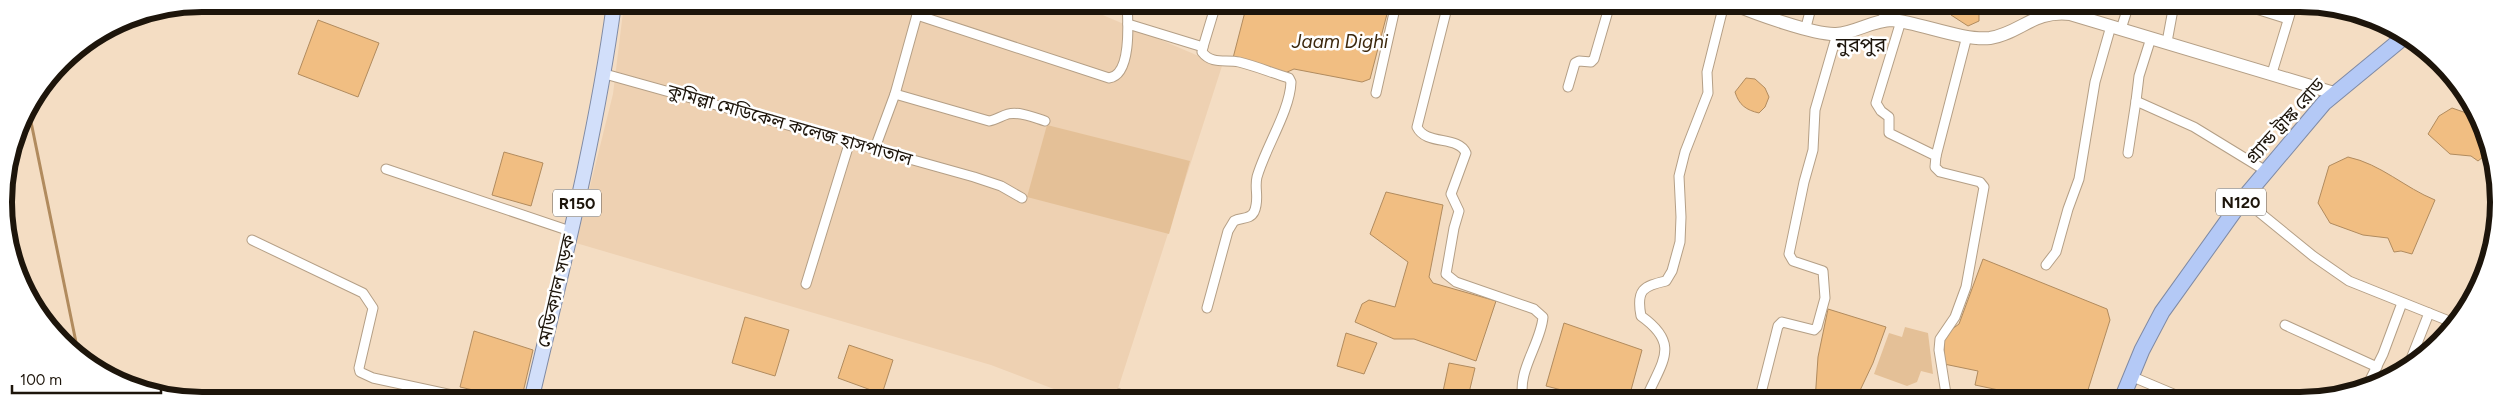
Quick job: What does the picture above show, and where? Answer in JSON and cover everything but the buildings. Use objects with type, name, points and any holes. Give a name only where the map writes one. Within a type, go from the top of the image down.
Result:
[{"type":"highway","name":"গ্র্যান্ড ট্রাঙ্ক রোড","points":[[2126,392],[2142,350],[2162,312],[2243,199],[2334,93],[2399,41]]},
{"type":"main road","name":"মেডিক্যাল সড়ক","points":[[533,392],[605,74],[613,12]]},
{"type":"street","points":[[875,148],[895,94],[918,12]]},
{"type":"street","points":[[917,15],[1109,78],[1115,77],[1119,73],[1128,43],[1127,12]]},
{"type":"street","points":[[1207,308],[1228,231],[1234,221],[1249,217],[1253,213],[1258,200],[1257,178],[1287,100],[1291,82],[1289,78],[1237,62],[1223,62],[1208,58],[1202,52],[1214,12]]},
{"type":"street","points":[[1376,93],[1394,12]]},
{"type":"street","points":[[1446,12],[1418,127],[1423,135],[1458,146],[1466,153],[1451,194],[1459,211],[1449,252],[1446,274],[1456,282],[1534,309],[1542,317],[1540,333],[1524,379],[1522,392]]},
{"type":"street","points":[[1568,87],[1575,63],[1579,61],[1591,62],[1594,59],[1608,12]]},
{"type":"street","points":[[1650,392],[1664,356],[1666,345],[1662,335],[1641,316],[1642,290],[1647,285],[1666,280],[1672,271],[1677,254],[1681,217],[1679,176],[1685,152],[1708,93],[1707,72],[1722,12]]},
{"type":"street","points":[[1761,12],[1819,32],[1837,34],[1883,20],[1901,21],[1967,36],[1992,37],[2036,17],[2060,13],[2079,16],[2334,93]]},
{"type":"street","points":[[1806,27],[1810,12]]},
{"type":"street","points":[[1883,20],[1884,12]]},
{"type":"street","points":[[2046,265],[2056,252],[2079,179],[2095,82],[2124,12]]},
{"type":"street","points":[[2167,42],[2173,12]]},
{"type":"street","points":[[2267,12],[2288,18]]},
{"type":"street","points":[[2272,73],[2290,12]]},
{"type":"street","points":[[1901,21],[1877,107],[1889,117],[1888,130],[1891,135],[1936,156]]},
{"type":"street","points":[[1128,24],[1203,47]]},
{"type":"street","points":[[1761,392],[1778,326],[1782,322],[1809,331],[1814,330],[1817,327],[1825,298],[1824,271],[1793,260],[1789,254],[1804,182],[1814,150],[1816,110],[1837,34]]},
{"type":"street","points":[[1946,392],[1939,350],[1940,339],[1955,317],[1961,304],[1972,263],[1984,194],[1984,187],[1980,182],[1940,172],[1935,168],[1936,156],[1967,36]]},
{"type":"street","points":[[2128,153],[2139,76],[2150,38]]},
{"type":"street","name":"কুমিল্লা মেডিকেল কলেজ হাসপাতাল","points":[[605,74],[974,177],[1007,189],[1022,198]]},
{"type":"street","points":[[895,94],[989,121],[999,120],[1008,114],[1022,114],[1045,120]]},
{"type":"street","points":[[2136,101],[2194,127],[2266,171]]},
{"type":"street","points":[[806,284],[850,141]]},
{"type":"street","points":[[386,169],[570,231]]},
{"type":"street","points":[[2243,199],[2349,282],[2448,320]]},
{"type":"street","points":[[252,240],[363,293],[373,308],[359,368],[362,374],[438,392]]},
{"type":"street","points":[[2371,378],[2402,303]]},
{"type":"street","points":[[2413,355],[2430,312]]},
{"type":"street","points":[[2285,325],[2377,367]]},
{"type":"street","points":[[2133,377],[2169,392]]},
{"type":"shaded area","points":[[623,12],[1096,12],[1222,66],[1117,392],[1062,392],[991,365],[576,243],[613,94]]},
{"type":"shaded area","points":[[1047,125],[1190,161],[1169,234],[1027,197]]},
{"type":"shaded area","points":[[1905,327],[1928,333],[1933,374],[1921,371],[1917,382],[1907,386],[1874,374],[1889,333],[1902,337]]},
{"type":"water","name":"Jaam Dighi","points":[[1245,12],[1378,12],[1387,14],[1370,79],[1362,82],[1294,69],[1285,73],[1233,58]]},
{"type":"water","points":[[1950,12],[1979,12],[1979,21],[1968,26],[1951,15]]},
{"type":"water","points":[[318,20],[379,43],[358,97],[298,74]]},
{"type":"water","points":[[1746,78],[1755,79],[1765,88],[1769,97],[1765,107],[1759,113],[1744,106],[1735,92]]},
{"type":"water","points":[[2452,108],[2467,113],[2484,156],[2478,161],[2471,156],[2450,154],[2428,134],[2439,116]]},
{"type":"water","points":[[504,152],[543,163],[531,206],[492,195]]},
{"type":"water","points":[[2348,157],[2371,165],[2435,200],[2412,254],[2401,251],[2394,252],[2388,238],[2363,235],[2330,223],[2318,203],[2329,166]]},
{"type":"water","points":[[1386,192],[1443,205],[1429,277],[1433,283],[1496,301],[1476,361],[1414,339],[1394,339],[1355,322],[1362,304],[1369,300],[1395,307],[1408,262],[1370,234]]},
{"type":"water","points":[[1983,259],[2107,309],[2110,320],[2087,392],[2008,392],[1975,385],[1978,371],[1944,364],[1944,335],[1959,324]]},
{"type":"water","points":[[1828,309],[1886,327],[1873,363],[1859,392],[1816,392],[1818,357]]},
{"type":"water","points":[[745,317],[789,330],[775,376],[732,363]]},
{"type":"water","points":[[1564,323],[1642,350],[1630,392],[1570,392],[1546,386]]},
{"type":"water","points":[[474,331],[533,350],[523,392],[482,392],[460,387]]},
{"type":"water","points":[[1346,333],[1377,343],[1364,374],[1337,366]]},
{"type":"water","points":[[849,345],[893,360],[883,392],[876,392],[838,378]]},
{"type":"water","points":[[1449,363],[1475,368],[1469,392],[1443,392]]},
{"type":"waterway","points":[[31,121],[76,345]]},
{"type":"district","name":"নুরপুর","points":[[1861,45]]}]
